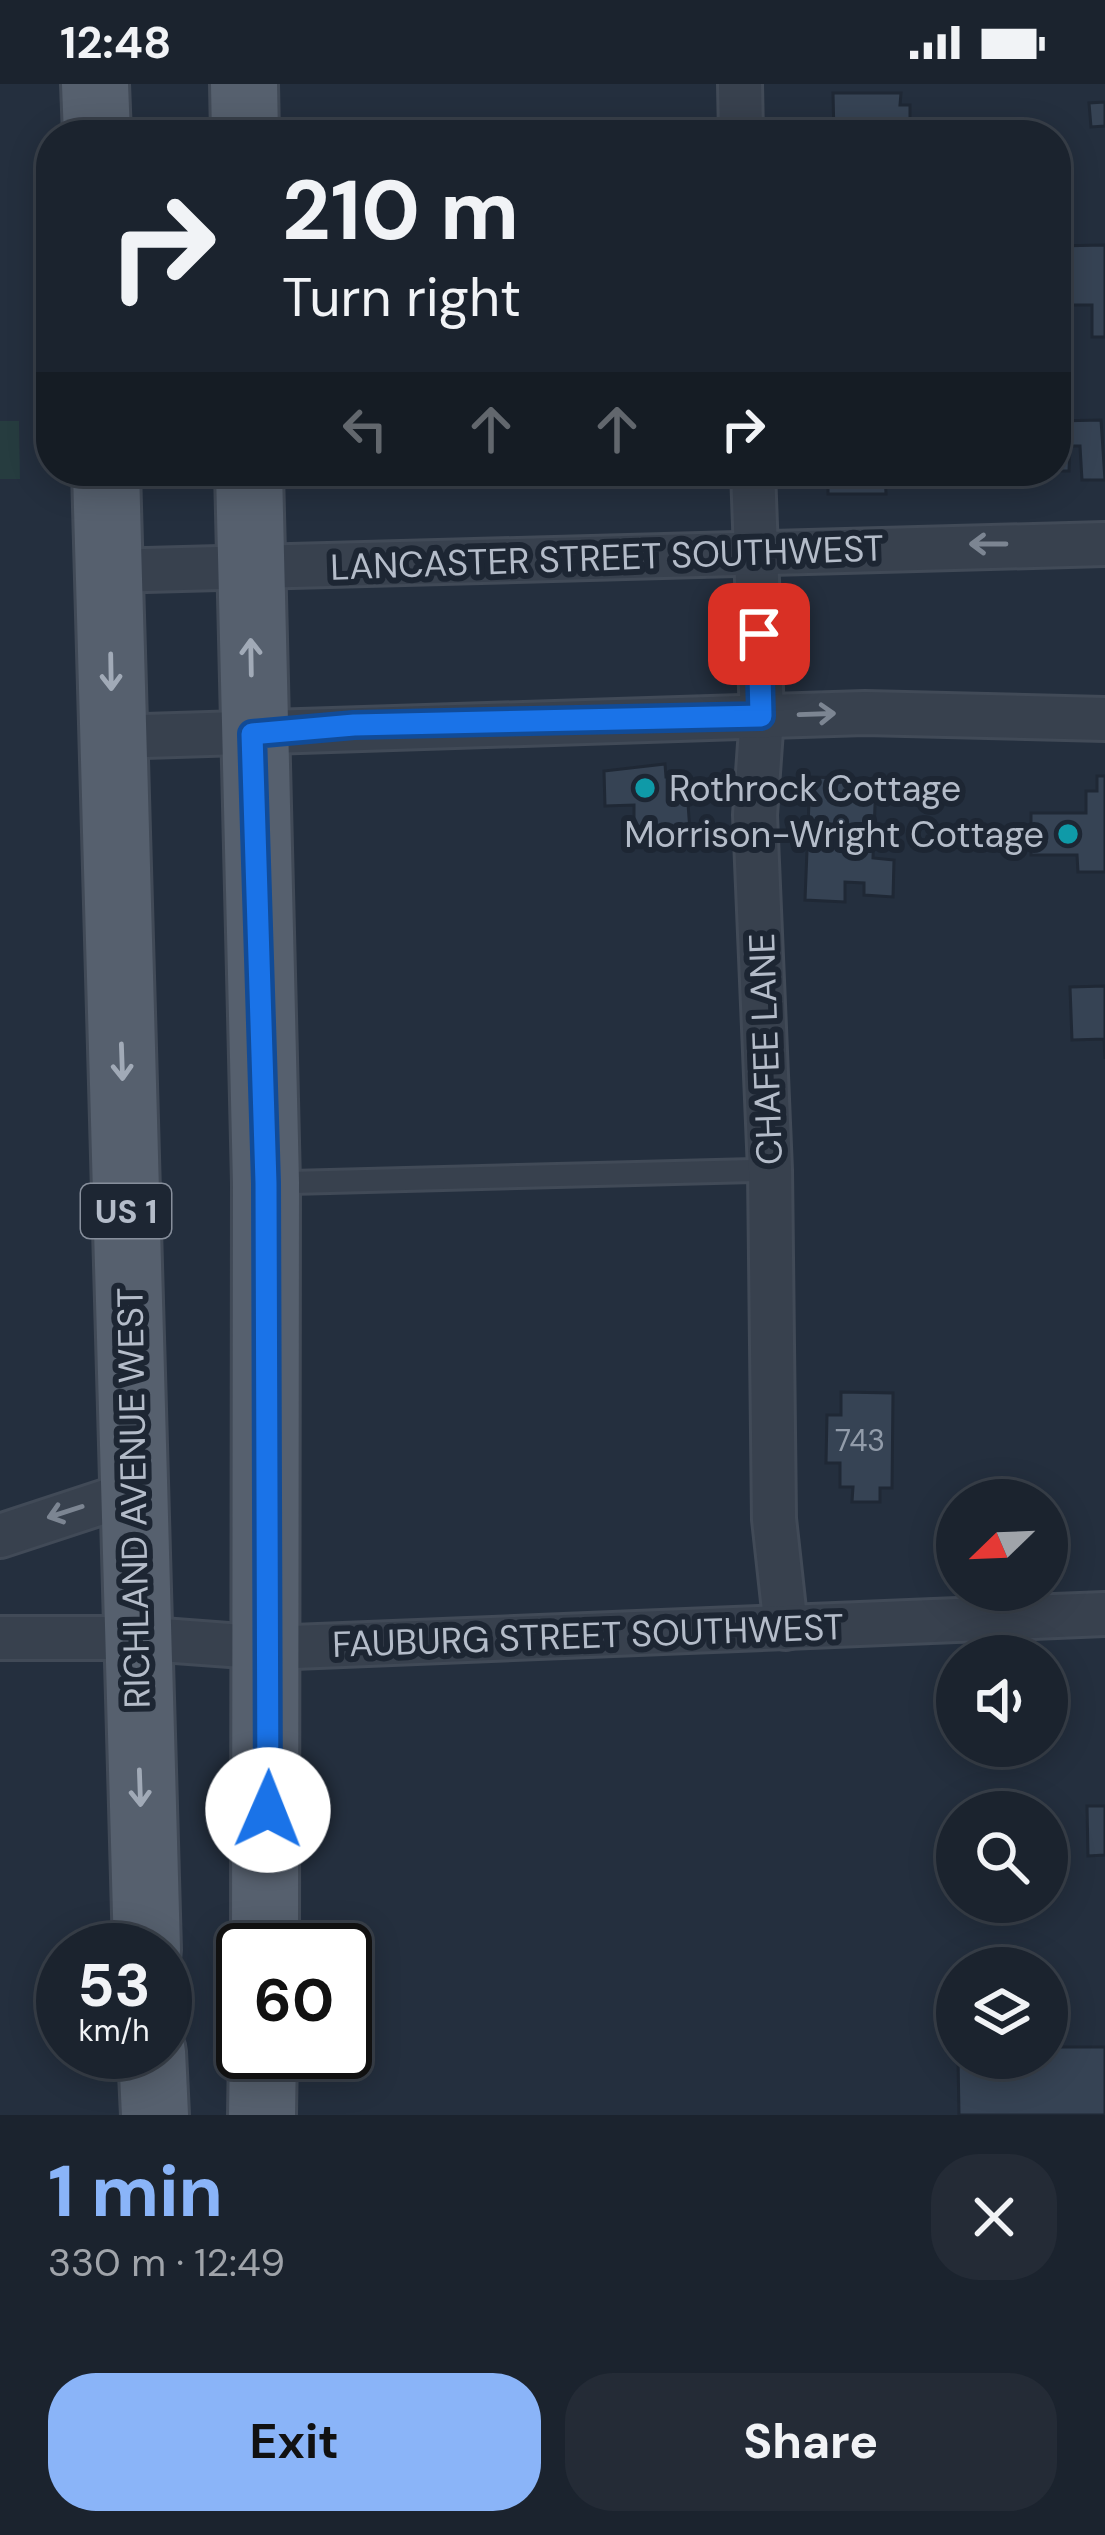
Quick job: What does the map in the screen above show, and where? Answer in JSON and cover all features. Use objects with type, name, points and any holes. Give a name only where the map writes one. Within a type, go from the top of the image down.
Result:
[{"type":"main road","points":[[95,84],[96,120]]},
{"type":"main road","points":[[244,84],[244,120]]},
{"type":"main road","name":"RICHLAND AVENUE WEST","points":[[106,486],[146,1923]]},
{"type":"main road","points":[[249,486],[266,1183],[265,1923]]},
{"type":"main road","points":[[153,2079],[154,2115]]},
{"type":"main road","points":[[262,2115],[263,2079]]},
{"type":"street","points":[[740,84],[741,120]]},
{"type":"street","name":"CHAFEE LANE","points":[[754,486],[761,716],[755,814],[770,1170],[774,1519],[786,1628]]},
{"type":"street","name":"LANCASTER STREET SOUTHWEST","points":[[109,571],[1105,544]]},
{"type":"street","points":[[113,737],[252,734],[354,725],[761,716],[982,713],[1105,719]]},
{"type":"street","points":[[0,1536],[131,1492]]},
{"type":"street","name":"FAUBURG STREET SOUTHWEST","points":[[0,1638],[135,1638],[269,1648],[1105,1614]]},
{"type":"lane","points":[[266,1183],[770,1170]]},
{"type":"green space","points":[[0,421],[19,421],[20,479],[0,479]]},
{"type":"building","points":[[833,93],[901,93],[900,105],[910,105],[910,120],[834,120]]},
{"type":"building","points":[[1105,102],[1105,126],[1091,127],[1089,103]]},
{"type":"building","points":[[1105,245],[1105,337],[1092,337],[1092,305],[1071,305],[1071,246]]},
{"type":"building","points":[[1101,420],[1105,480],[1082,480],[1080,446],[1071,446],[1071,421]]},
{"type":"building","points":[[828,486],[886,486],[886,494],[828,494]]},
{"type":"building","name":"Rothrock Cottage","points":[[665,764],[666,777],[686,777],[690,831],[634,831],[634,805],[605,806],[604,771]]},
{"type":"building","name":"Morrison-Wright Cottage","points":[[1097,776],[1105,776],[1105,872],[1078,872],[1077,855],[1031,855],[1031,813],[1086,813],[1086,791],[1097,791]]},
{"type":"building","points":[[810,777],[876,779],[873,858],[894,860],[893,897],[864,895],[864,883],[845,882],[845,902],[805,900]]},
{"type":"building","points":[[1105,986],[1105,1059],[1104,1039],[1072,1040],[1070,987]]},
{"type":"building","points":[[841,1392],[893,1393],[892,1488],[880,1488],[880,1502],[852,1502],[853,1487],[840,1487],[840,1463],[826,1463],[827,1415],[841,1415]]},
{"type":"building","points":[[1087,1806],[1105,1806],[1105,1855],[1088,1856]]},
{"type":"building","points":[[1068,2047],[1105,2047],[1105,2115],[959,2115],[958,2079],[1068,2079]]},
{"type":"place","name":"Rothrock Cottage","points":[[645,788]]},
{"type":"place","name":"Morrison-Wright Cottage","points":[[1068,834]]},
{"type":"route","points":[[268,1810],[266,1183],[252,734],[354,725],[761,716],[759,634]]}]
